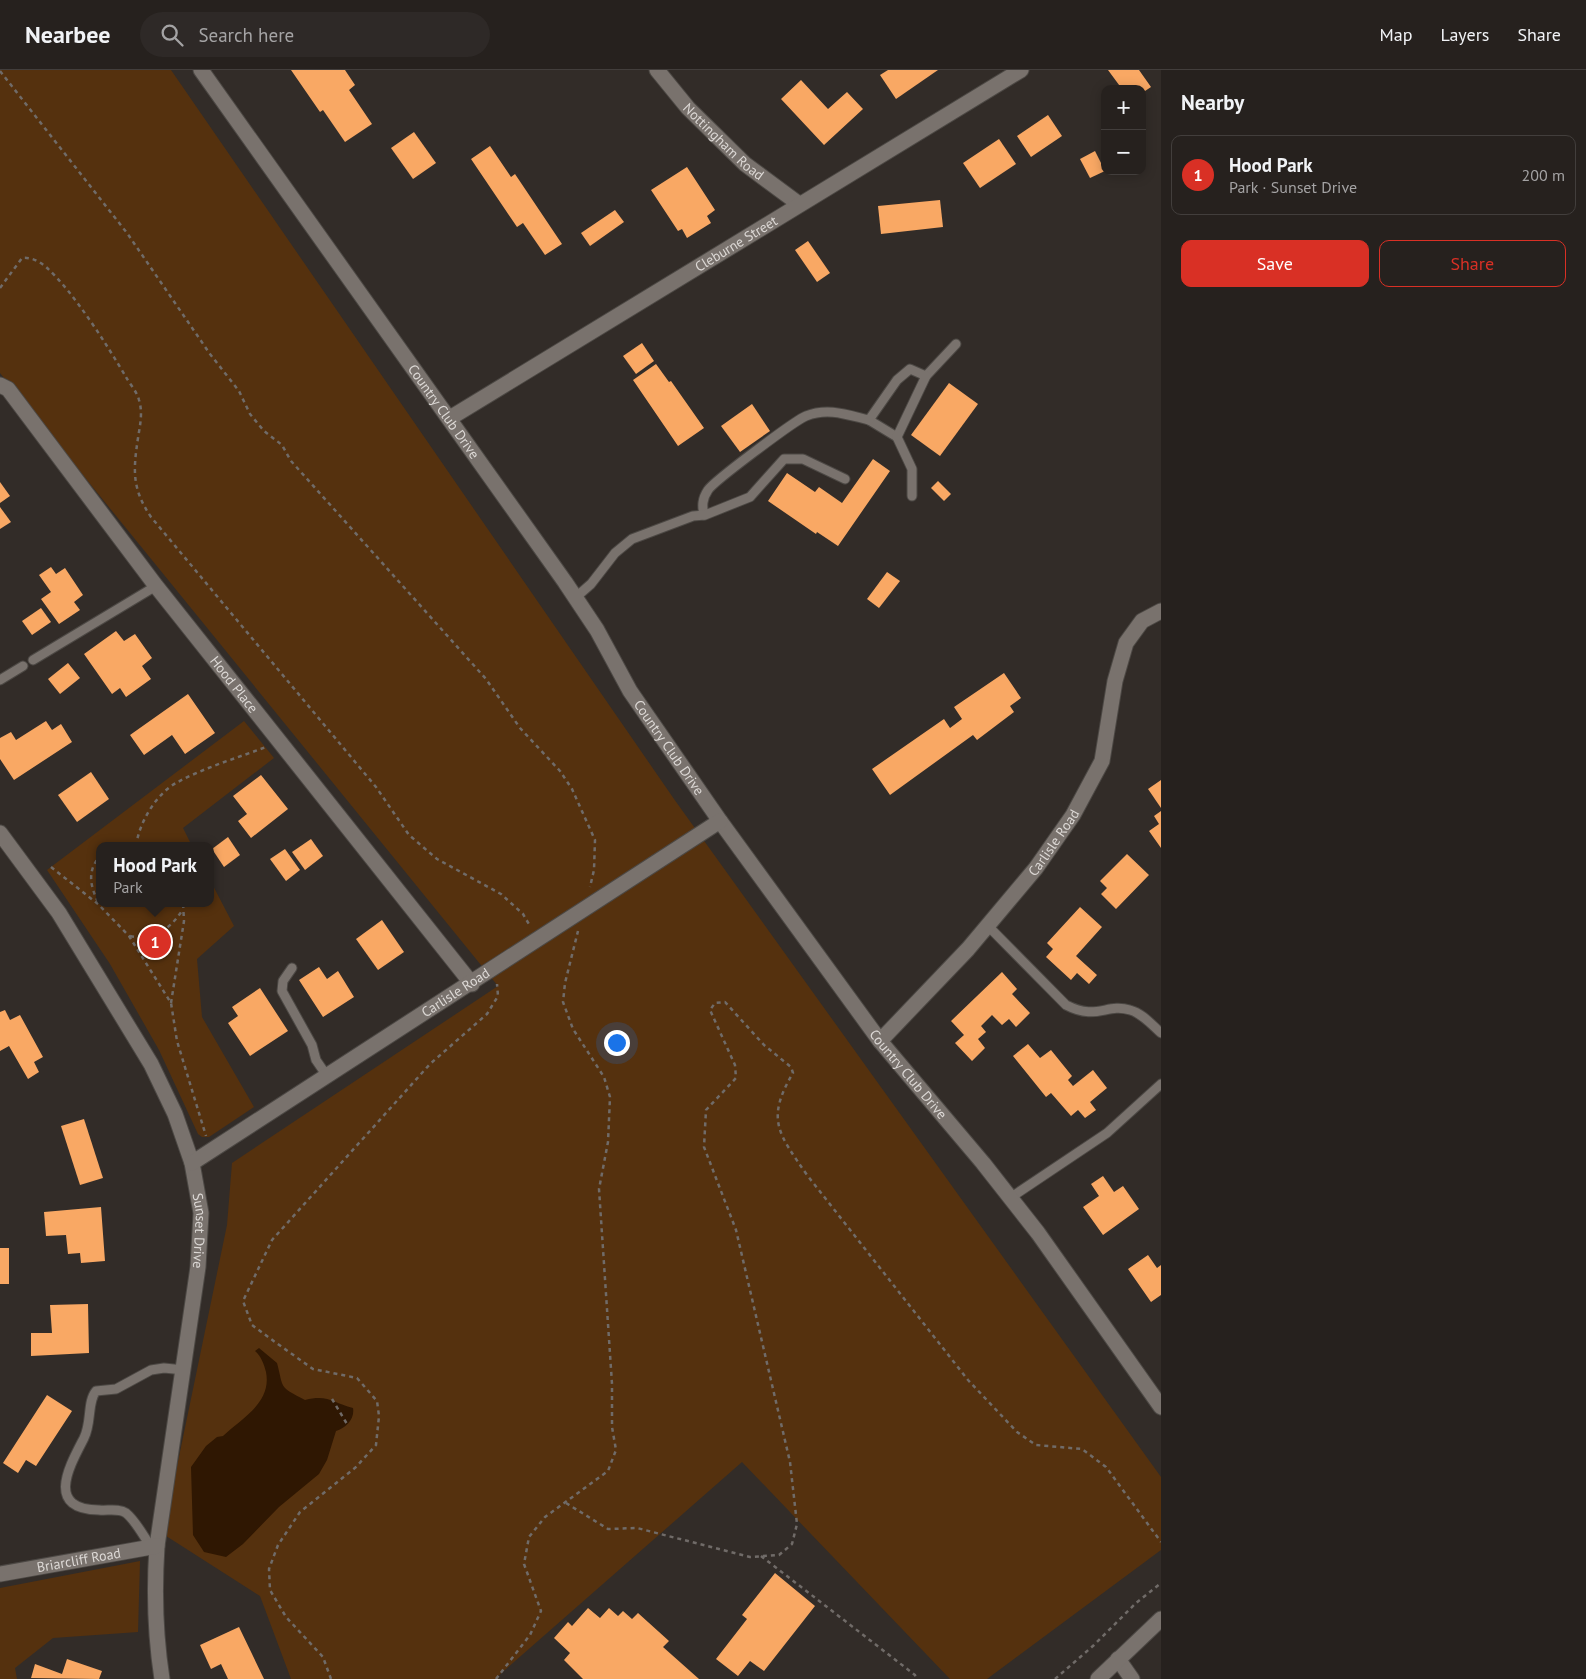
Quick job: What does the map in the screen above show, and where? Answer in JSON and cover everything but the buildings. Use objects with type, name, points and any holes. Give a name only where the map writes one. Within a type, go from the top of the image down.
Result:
[{"type":"street","name":"Country Club Drive","points":[[201,70],[450,418],[575,598],[596,630],[630,691],[720,821],[880,1041],[1038,1232],[1161,1406]]},
{"type":"street","name":"Nottingham Road","points":[[657,70],[688,108],[745,164],[799,204]]},
{"type":"street","name":"Cleburne Street","points":[[450,418],[1021,70]]},
{"type":"street","name":"Hood Place","points":[[0,386],[8,389],[156,586],[472,984]]},
{"type":"street","name":"Carlisle Road","points":[[880,1041],[988,926],[1036,868],[1073,816],[1102,761],[1115,682],[1126,643],[1142,621],[1161,611]]},
{"type":"street","name":"Carlisle Road","points":[[192,1163],[472,984],[720,821]]},
{"type":"street","name":"Sunset Drive","points":[[0,833],[59,913],[152,1064],[175,1114],[192,1163],[201,1213],[198,1267],[184,1370],[154,1546],[157,1645],[162,1679]]},
{"type":"street","name":"Briarcliff Road","points":[[0,1574],[154,1546]]},
{"type":"street","points":[[1098,1679],[1161,1619]]},
{"type":"street","points":[[1118,1659],[1132,1679]]},
{"type":"lane","points":[[898,437],[926,376],[956,344]]},
{"type":"lane","points":[[870,420],[897,380],[910,369],[926,376]]},
{"type":"lane","points":[[704,516],[702,504],[709,489],[806,416],[830,411],[870,420],[898,437],[912,469],[912,496]]},
{"type":"lane","points":[[575,598],[590,584],[615,553],[632,539],[693,516],[704,516],[750,497],[784,459],[803,459],[846,479]]},
{"type":"lane","points":[[33,660],[156,586]]},
{"type":"lane","points":[[0,680],[23,666]]},
{"type":"lane","points":[[988,926],[1066,1005],[1090,1014],[1121,1009],[1131,1010],[1145,1018],[1161,1033]]},
{"type":"lane","points":[[292,968],[283,981],[282,992],[312,1045],[316,1060],[327,1076]]},
{"type":"lane","points":[[1010,1198],[1107,1133],[1161,1084]]},
{"type":"lane","points":[[154,1546],[126,1513],[119,1510],[87,1510],[76,1507],[68,1499],[66,1476],[91,1422],[91,1398],[96,1391],[116,1390],[151,1370],[164,1368],[184,1370]]},
{"type":"path","points":[[0,71],[127,233],[210,354],[239,391],[250,414],[264,431],[282,445],[291,461],[486,679],[520,728],[560,771],[572,790],[594,840],[594,870],[565,983],[563,1002],[573,1029],[604,1077],[610,1097],[608,1142],[599,1189],[612,1384],[612,1427],[616,1450],[608,1471],[545,1518],[529,1537],[524,1564],[541,1612],[530,1635],[496,1679]]},
{"type":"path","points":[[0,288],[22,258],[30,257],[45,266],[61,283],[115,358],[139,399],[142,414],[137,445],[135,488],[139,500],[151,517],[370,780],[409,835],[437,860],[501,894],[523,914],[538,940]]},
{"type":"path","points":[[137,842],[138,832],[159,796],[176,783],[279,743]]},
{"type":"path","points":[[96,864],[90,875],[92,891],[96,900]]},
{"type":"path","points":[[52,866],[96,902]]},
{"type":"path","points":[[101,907],[129,936],[172,1003]]},
{"type":"path","points":[[129,936],[144,939],[157,935],[178,916],[183,908]]},
{"type":"path","points":[[183,908],[184,921],[172,1003],[177,1041],[211,1151]]},
{"type":"path","points":[[331,1679],[323,1657],[286,1617],[270,1590],[269,1569],[278,1545],[300,1512],[356,1467],[376,1445],[379,1416],[377,1401],[357,1378],[313,1369],[252,1325],[243,1301],[272,1240],[430,1064],[487,1014],[498,996],[498,986],[491,971]]},
{"type":"path","points":[[566,1504],[608,1529],[637,1528],[750,1557],[779,1555],[792,1544],[797,1524],[790,1462],[736,1230],[704,1146],[706,1110],[736,1078],[735,1065],[710,1010],[715,1003],[725,1002],[764,1045],[791,1067],[793,1073],[786,1086],[776,1115],[784,1142],[819,1191],[968,1380],[1016,1432],[1036,1445],[1082,1450],[1106,1467],[1161,1542]]},
{"type":"path","points":[[332,1399],[347,1424]]},
{"type":"path","points":[[762,1556],[915,1675],[916,1679]]},
{"type":"path","points":[[1055,1679],[1161,1583]]},
{"type":"shaded area","points":[[0,70],[171,70],[674,799],[1161,1477],[1161,1550],[987,1679],[950,1679],[742,1462],[497,1677],[499,1679],[291,1679],[260,1596],[163,1534],[227,1225],[232,1163],[498,986],[0,373]]},
{"type":"shaded area","points":[[244,721],[274,758],[183,828],[190,842],[96,842],[96,907],[214,907],[214,888],[234,926],[197,959],[202,1017],[254,1107],[209,1137],[202,1137],[198,1134],[159,1050],[110,964],[47,870]]},
{"type":"shaded area","points":[[259,1348],[277,1363],[282,1382],[290,1392],[305,1400],[313,1398],[325,1399],[353,1408],[353,1416],[343,1428],[336,1431],[327,1460],[319,1474],[279,1507],[243,1544],[226,1557],[204,1552],[193,1535],[191,1467],[206,1446],[217,1437],[223,1436],[247,1416],[260,1401],[267,1383],[266,1372],[261,1358],[255,1351]]},
{"type":"shaded area","points":[[140,1561],[138,1632],[53,1638],[15,1668],[17,1679],[0,1679],[0,1588]]},
{"type":"place","name":"Hood Park","points":[[155,942]]}]
